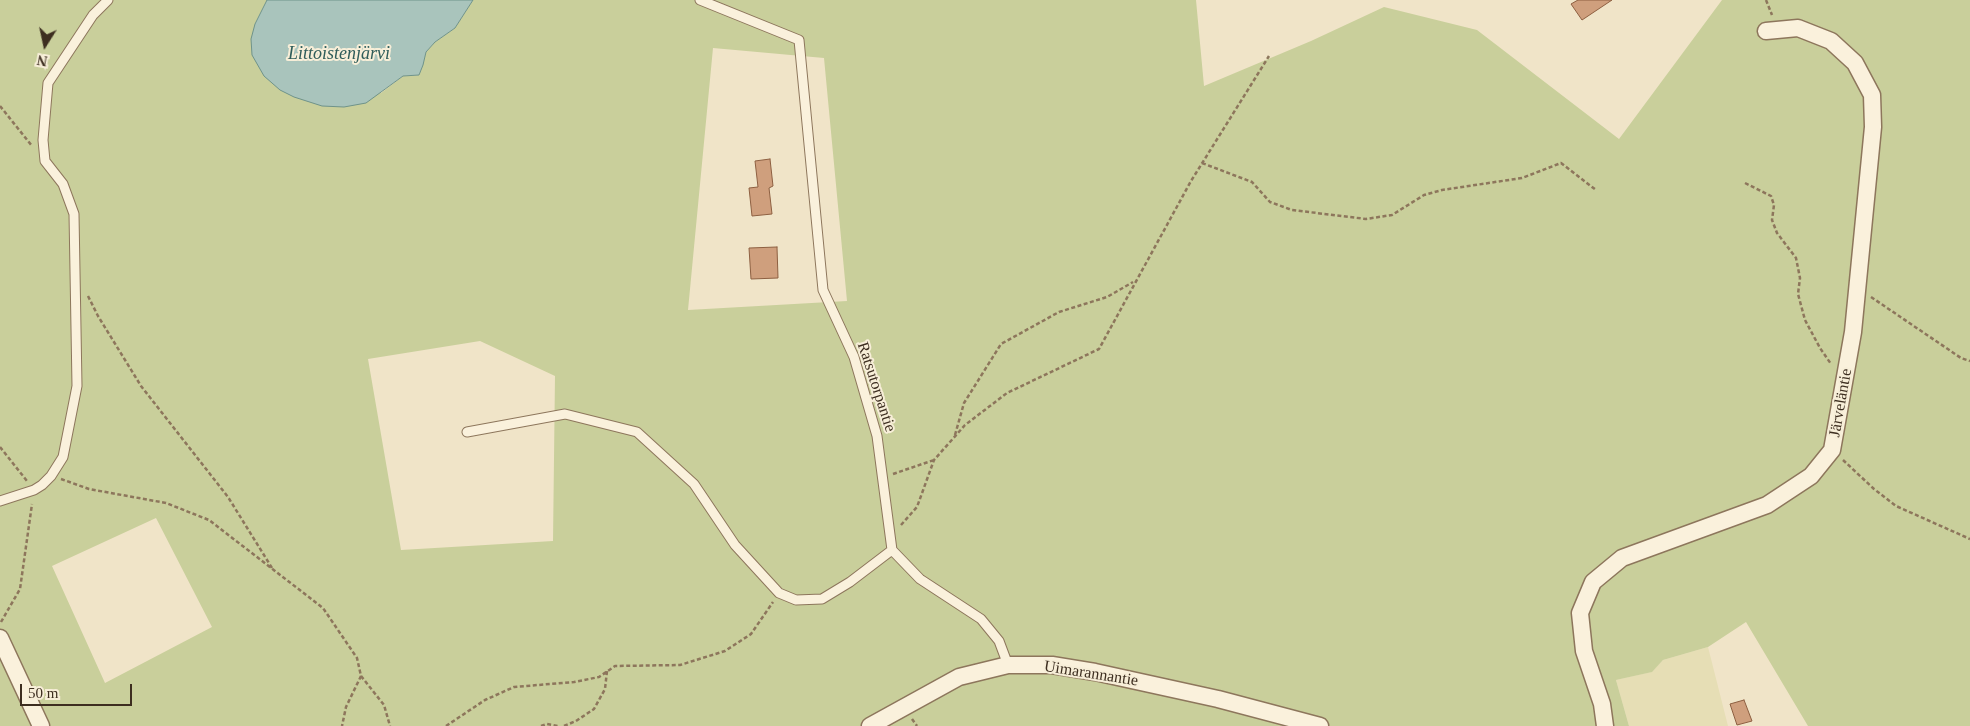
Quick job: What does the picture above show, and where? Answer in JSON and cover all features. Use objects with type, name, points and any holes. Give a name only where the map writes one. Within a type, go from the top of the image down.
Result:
[{"type":"street","name":"Järveläntie","points":[[1605,726],[1602,704],[1584,651],[1580,613],[1592,582],[1622,558],[1767,505],[1811,476],[1832,450],[1853,332],[1874,127],[1872,95],[1855,63],[1831,41],[1798,28],[1766,31]]},
{"type":"street","points":[[0,638],[41,726]]},
{"type":"street","name":"Uimarannantie","points":[[870,726],[959,676],[1008,665],[1052,665],[1096,672],[1218,699],[1320,726]]},
{"type":"lane","points":[[0,501],[34,490],[51,476],[63,457],[77,386],[74,214],[63,184],[44,162],[43,140],[48,83],[93,15],[108,0]]},
{"type":"lane","name":"Ratsutorpantie","points":[[700,0],[799,40],[823,290],[854,357],[877,436],[892,550]]},
{"type":"lane","points":[[467,432],[565,414],[637,432],[694,484],[736,545],[779,593],[796,600],[822,599],[850,582],[892,550],[920,579],[981,619],[999,641],[1008,665]]},
{"type":"path","points":[[890,538],[918,507],[934,460],[965,424],[1007,393],[1099,349],[1134,281],[1202,163],[1269,56]]},
{"type":"path","points":[[0,106],[44,162]]},
{"type":"path","points":[[1202,163],[1252,182],[1270,202],[1292,210],[1366,219],[1392,215],[1424,195],[1442,190],[1522,178],[1561,163],[1596,190]]},
{"type":"path","points":[[1745,183],[1771,196],[1774,205],[1772,220],[1777,233],[1796,258],[1800,278],[1798,294],[1805,320],[1820,348],[1830,361],[1833,370]]},
{"type":"path","points":[[954,438],[964,403],[1001,344],[1059,312],[1107,297],[1134,281]]},
{"type":"path","points":[[1857,288],[1961,358],[1970,361]]},
{"type":"path","points":[[86,291],[98,316],[141,386],[228,497],[273,570]]},
{"type":"path","points":[[0,447],[34,490],[20,589],[0,624]]},
{"type":"path","points":[[1832,450],[1874,489],[1896,506],[1970,539]]},
{"type":"path","points":[[882,477],[934,460]]},
{"type":"path","points":[[51,476],[90,489],[166,503],[209,520],[323,608],[357,658],[361,676],[384,705],[390,726]]},
{"type":"path","points":[[446,726],[484,700],[514,687],[574,682],[599,677],[615,666],[680,664],[724,651],[751,634],[779,593]]},
{"type":"path","points":[[564,726],[576,722],[594,709],[604,689],[607,672]]},
{"type":"path","points":[[342,726],[346,707],[361,676]]},
{"type":"path","points":[[540,726],[547,724],[558,726]]},
{"type":"shaded area","points":[[1708,647],[1728,726],[1629,726],[1616,680],[1651,672],[1663,660]]},
{"type":"green space","points":[[0,0],[267,0],[255,24],[381,93],[403,76],[419,75],[426,52],[435,42],[455,28],[473,0],[1196,0],[1204,86],[1311,41],[1384,7],[1477,30],[1619,139],[1722,0],[1970,0],[1970,726],[1808,726],[1746,622],[1708,647],[1663,660],[1652,672],[1616,680],[1629,726],[0,726]],"holes":[[[713,48],[824,58],[847,301],[688,310]],[[480,341],[555,376],[553,541],[401,550],[368,359]],[[156,518],[212,627],[105,683],[52,566]]]},
{"type":"water","name":"Littoistenjärvi","points":[[267,0],[473,0],[455,28],[435,42],[426,52],[419,75],[403,76],[366,103],[344,107],[322,106],[294,97],[280,90],[264,76],[252,55],[251,39],[255,24]]},
{"type":"building","points":[[1578,0],[1612,0],[1582,20],[1571,4]]},
{"type":"building","points":[[770,159],[773,186],[769,188],[772,214],[752,216],[749,188],[758,187],[755,161]]},
{"type":"building","points":[[777,247],[778,278],[751,279],[749,248]]},
{"type":"building","points":[[1744,700],[1752,721],[1737,725],[1730,704]]}]
